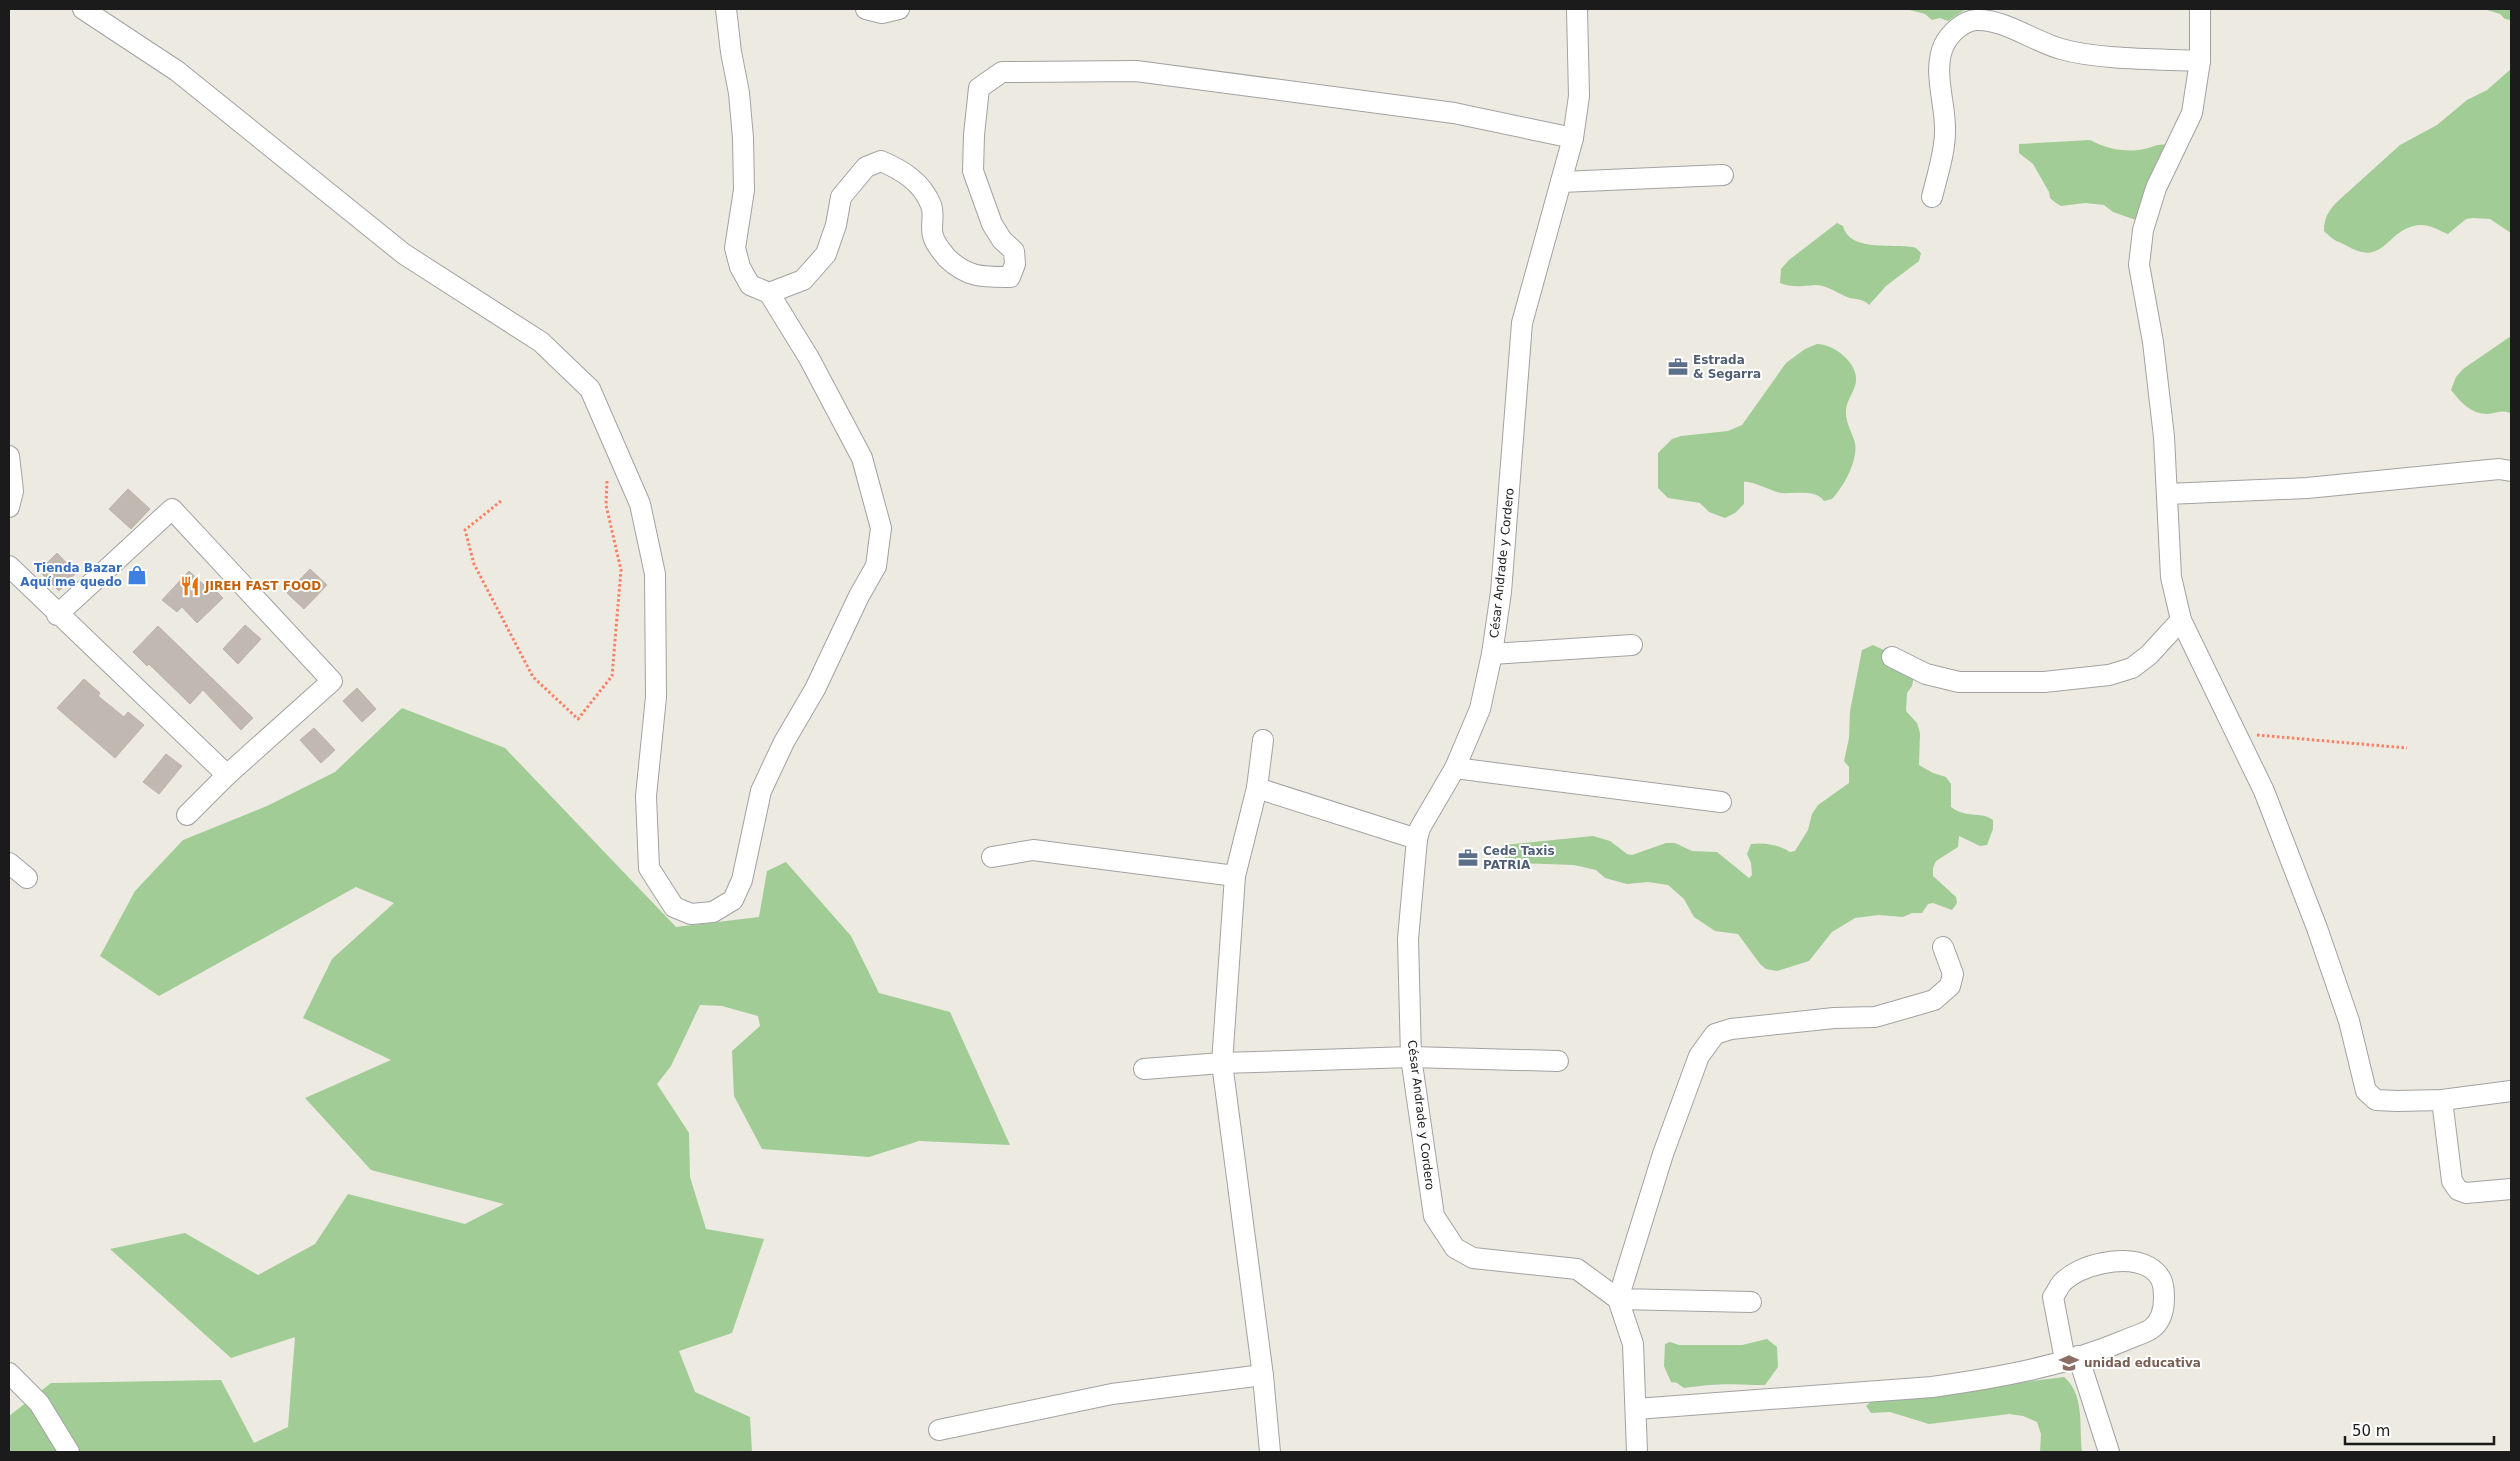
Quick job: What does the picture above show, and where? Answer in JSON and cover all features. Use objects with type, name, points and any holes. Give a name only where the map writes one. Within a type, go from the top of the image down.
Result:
[{"type":"street","points":[[83,9],[177,71],[404,254],[541,342],[590,389],[640,504],[655,574],[656,697],[646,796],[649,868],[674,907],[691,914],[713,912],[732,900],[742,880],[748,841],[761,791],[784,742],[816,690],[859,596],[876,566],[881,528],[862,458],[808,358],[769,293],[750,284],[740,267],[736,248],[744,190],[743,138],[740,93],[730,52],[726,9]]},
{"type":"street","points":[[866,9],[882,13],[899,9]]},
{"type":"street","name":"César Andrade y Cordero","points":[[1577,9],[1579,96],[1573,138],[1522,323],[1501,592],[1492,654],[1480,709],[1455,768],[1420,828],[1417,839],[1408,939],[1411,1057],[1434,1216],[1455,1248],[1473,1258],[1577,1269],[1618,1298]]},
{"type":"street","points":[[2200,9],[2200,61],[2192,113],[2156,188],[2143,230],[2139,266],[2153,342],[2164,437],[2171,577],[2181,620],[2264,791],[2317,928],[2349,1021],[2366,1091],[2376,1100],[2442,1100],[2511,1091]]},
{"type":"street","points":[[1932,198],[1945,144],[1939,72],[1944,45],[1958,27],[1974,20],[1988,21],[2060,49],[2075,52],[2200,61]]},
{"type":"street","points":[[769,293],[803,280],[826,254],[836,225],[841,197],[866,167],[881,161],[902,170],[918,185],[931,205],[934,221],[932,235],[941,251],[957,267],[971,275],[1010,277],[1015,264],[1014,251],[1002,240],[992,224],[973,171],[974,135],[979,88],[1002,72],[1136,71],[1176,75],[1454,113],[1573,138]]},
{"type":"street","points":[[1561,182],[1723,175]]},
{"type":"street","points":[[9,456],[13,491],[9,507]]},
{"type":"street","points":[[2167,494],[2298,488],[2434,477],[2499,469],[2511,471]]},
{"type":"street","points":[[57,614],[172,509],[332,681],[227,775],[187,815]]},
{"type":"street","points":[[9,566],[227,775]]},
{"type":"street","points":[[1892,657],[1926,674],[1958,682],[2044,682],[2109,675],[2132,668],[2149,655],[2181,620]]},
{"type":"street","points":[[1492,654],[1632,645]]},
{"type":"street","points":[[1263,740],[1257,788],[1236,876],[1222,1063],[1263,1375],[1270,1452]]},
{"type":"street","points":[[1455,768],[1721,802]]},
{"type":"street","points":[[1257,788],[1417,839]]},
{"type":"street","points":[[992,857],[1033,850],[1236,876]]},
{"type":"street","points":[[9,862],[27,878]]},
{"type":"street","points":[[1637,1452],[1633,1344],[1618,1298],[1663,1154],[1699,1056],[1715,1034],[1730,1029],[1834,1018],[1875,1017],[1934,1000],[1950,986],[1953,974],[1943,946]]},
{"type":"street","points":[[1144,1069],[1222,1063],[1411,1057],[1558,1061]]},
{"type":"street","points":[[2442,1100],[2452,1180],[2458,1190],[2466,1193],[2511,1189]]},
{"type":"street","points":[[1636,1409],[1932,1387],[1979,1381],[2072,1358],[2106,1348],[2152,1328],[2162,1317],[2164,1287],[2159,1273],[2146,1265],[2126,1260],[2096,1265],[2073,1274],[2061,1284],[2053,1297],[2072,1358],[2109,1452]]},
{"type":"street","points":[[1618,1298],[1751,1302]]},
{"type":"street","points":[[9,1373],[38,1403],[69,1452]]},
{"type":"street","points":[[939,1430],[1112,1394],[1263,1375]]},
{"type":"path","points":[[501,502],[465,530],[474,564],[533,677],[578,719],[612,676],[622,570],[606,505],[607,478]]},
{"type":"path","points":[[2237,733],[2407,748]]},
{"type":"green space","points":[[1906,9],[1966,9],[1948,21],[1940,18],[1932,20],[1925,14]]},
{"type":"green space","points":[[2484,9],[2511,9],[2511,20],[2505,19],[2500,14]]},
{"type":"green space","points":[[2511,69],[2511,233],[2490,219],[2473,218],[2466,219],[2448,234],[2430,226],[2419,225],[2408,228],[2379,250],[2361,252],[2334,239],[2324,231],[2326,218],[2335,204],[2400,145],[2437,125],[2467,100],[2487,90]]},
{"type":"green space","points":[[2090,140],[2103,146],[2123,150],[2137,150],[2167,145],[2136,220],[2113,212],[2104,205],[2085,203],[2061,206],[2050,198],[2049,192],[2033,164],[2019,153],[2019,144]]},
{"type":"green space","points":[[1837,223],[1843,226],[1847,235],[1865,244],[1916,248],[1921,253],[1919,261],[1886,286],[1869,305],[1864,301],[1847,297],[1824,286],[1793,286],[1780,283],[1781,269],[1789,260]]},
{"type":"green space","points":[[2511,336],[2511,414],[2503,412],[2488,414],[2471,410],[2451,390],[2456,377],[2463,369]]},
{"type":"green space","points":[[1817,344],[1831,347],[1844,356],[1856,374],[1855,385],[1846,410],[1855,443],[1854,458],[1845,480],[1832,499],[1824,501],[1810,493],[1781,493],[1744,482],[1744,504],[1735,513],[1725,518],[1709,512],[1700,503],[1668,498],[1658,488],[1658,453],[1672,439],[1681,436],[1728,431],[1742,425],[1786,363],[1805,349]]},
{"type":"green space","points":[[1873,645],[1888,652],[1914,677],[1912,686],[1907,693],[1906,711],[1917,723],[1920,733],[1919,765],[1933,773],[1946,777],[1951,784],[1951,807],[1963,813],[1984,816],[1993,820],[1993,829],[1987,845],[1980,846],[1959,836],[1958,847],[1936,861],[1933,868],[1933,876],[1956,897],[1957,903],[1952,910],[1933,903],[1928,904],[1922,913],[1912,913],[1903,917],[1879,915],[1855,918],[1832,932],[1809,961],[1777,971],[1766,969],[1760,964],[1738,934],[1715,931],[1694,917],[1684,899],[1668,885],[1648,882],[1627,884],[1605,878],[1596,870],[1574,865],[1514,863],[1508,861],[1501,853],[1503,845],[1593,836],[1610,841],[1627,854],[1632,855],[1666,843],[1675,843],[1692,851],[1717,852],[1749,878],[1752,875],[1751,863],[1747,854],[1751,844],[1767,844],[1790,852],[1795,851],[1808,830],[1812,814],[1818,805],[1849,783],[1849,767],[1844,761],[1849,738],[1850,711],[1862,650]]},
{"type":"green space","points":[[402,708],[505,748],[676,927],[759,917],[767,871],[786,862],[851,936],[879,993],[950,1012],[1010,1145],[919,1141],[869,1157],[762,1149],[734,1096],[732,1051],[760,1026],[758,1016],[722,1006],[700,1005],[671,1066],[657,1084],[689,1133],[690,1177],[706,1229],[764,1239],[732,1333],[679,1351],[695,1392],[750,1417],[752,1452],[9,1452],[9,1416],[51,1383],[221,1380],[254,1443],[288,1427],[295,1337],[231,1358],[110,1249],[185,1233],[258,1275],[315,1244],[348,1194],[465,1224],[504,1204],[371,1170],[305,1098],[391,1060],[303,1018],[332,959],[394,903],[356,887],[159,996],[100,956],[135,891],[183,840],[267,806],[335,772]]},
{"type":"green space","points":[[1767,1339],[1777,1347],[1778,1367],[1765,1385],[1719,1384],[1684,1388],[1677,1383],[1671,1382],[1664,1366],[1665,1344],[1670,1342],[1679,1345],[1742,1345]]},
{"type":"green space","points":[[2064,1377],[2071,1384],[2078,1402],[2082,1452],[2040,1452],[2041,1434],[2037,1422],[2023,1416],[2009,1414],[1929,1424],[1890,1412],[1871,1413],[1866,1406],[1872,1401]]},
{"type":"building","points":[[128,489],[150,509],[131,529],[109,509]]},
{"type":"building","points":[[57,553],[76,573],[59,591],[39,571]]},
{"type":"building","points":[[310,569],[327,585],[304,609],[287,593]]},
{"type":"building","points":[[189,571],[205,586],[208,583],[223,598],[197,623],[182,607],[177,612],[162,600]]},
{"type":"building","points":[[245,625],[261,639],[238,664],[223,649]]},
{"type":"building","points":[[158,626],[253,718],[241,730],[203,690],[190,704],[149,664],[147,666],[133,652]]},
{"type":"building","points":[[84,679],[100,693],[98,696],[124,717],[128,712],[144,725],[115,758],[57,708]]},
{"type":"building","points":[[357,688],[376,709],[362,722],[343,701]]},
{"type":"building","points":[[314,728],[335,750],[321,763],[300,740]]},
{"type":"building","points":[[166,754],[182,766],[159,794],[143,782]]},
{"type":"place","name":"Estrada & Segarra","points":[[1678,367]]},
{"type":"place","name":"Tienda Bazar Aquí me quedo","points":[[137,575]]},
{"type":"place","name":"JIREH FAST FOOD","points":[[190,586]]},
{"type":"place","name":"Cede Taxis PATRIA","points":[[1468,858]]},
{"type":"place","name":"unidad educativa","points":[[2069,1363]]}]
